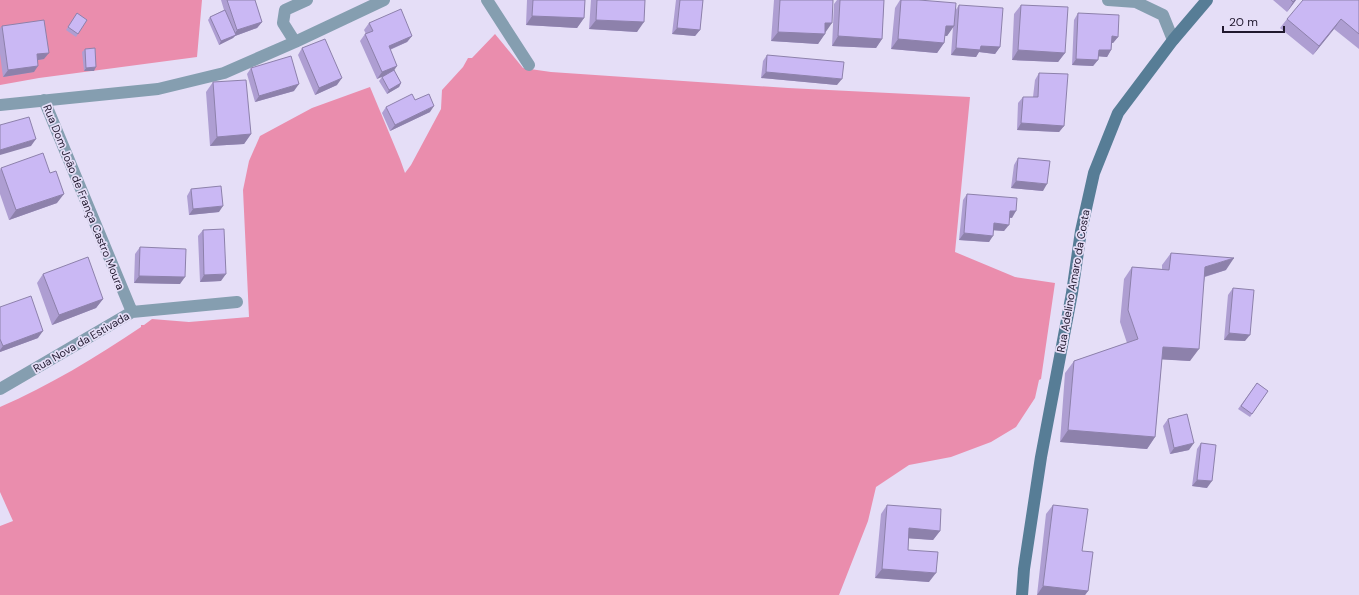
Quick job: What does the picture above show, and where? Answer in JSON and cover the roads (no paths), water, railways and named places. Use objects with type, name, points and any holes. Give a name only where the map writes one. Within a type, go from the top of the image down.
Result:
[{"type":"street","points":[[294,42],[283,23],[285,10],[307,0]]},
{"type":"street","name":"Rua Dom João de França Castro Moura","points":[[132,312],[44,100],[158,89],[224,73],[384,0]]},
{"type":"street","points":[[487,0],[529,65]]},
{"type":"street","points":[[1108,0],[1136,2],[1163,15],[1173,40]]},
{"type":"street","name":"Rua Adelino Amaro da Costa","points":[[1022,595],[1024,569],[1041,457],[1072,293],[1081,231],[1094,173],[1118,113],[1173,40],[1207,0]]},
{"type":"street","points":[[0,105],[44,100]]},
{"type":"street","name":"Rua Nova da Estivada","points":[[0,389],[132,312],[237,302]]}]
